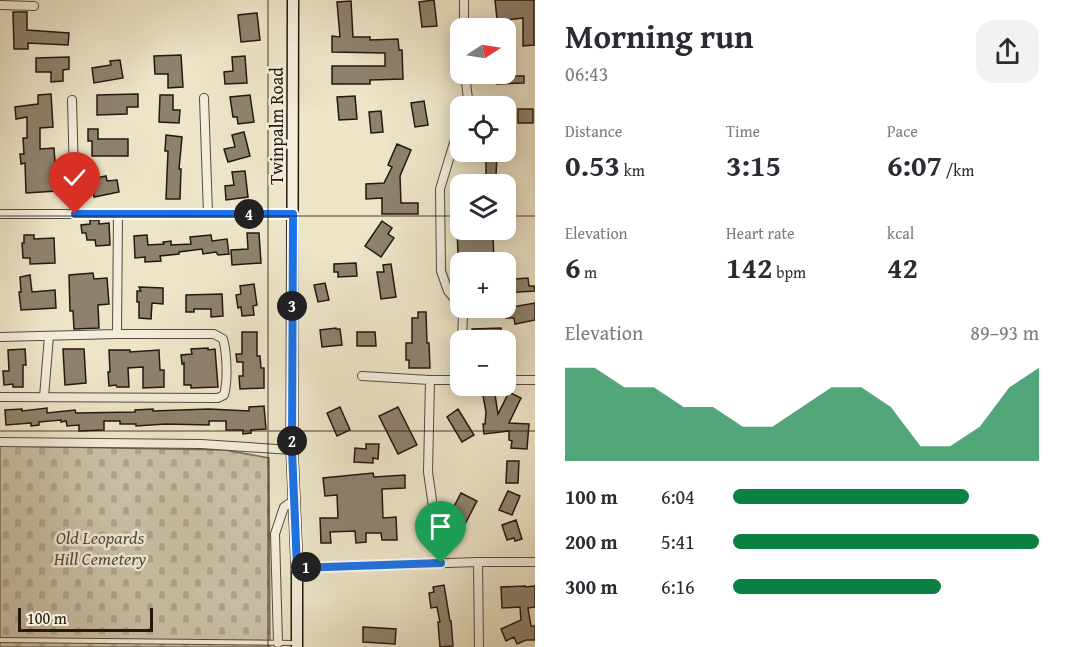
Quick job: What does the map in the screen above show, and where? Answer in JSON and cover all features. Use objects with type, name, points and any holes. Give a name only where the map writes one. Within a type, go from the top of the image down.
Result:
[{"type":"main road","name":"Twinpalm Road","points":[[293,0],[292,450],[297,568],[297,645]]},
{"type":"street","points":[[464,0],[464,18]]},
{"type":"street","points":[[0,5],[34,6]]},
{"type":"street","points":[[204,98],[208,214]]},
{"type":"street","points":[[72,100],[75,214]]},
{"type":"street","points":[[450,156],[440,189],[441,271],[448,291],[458,303],[463,315],[462,330]]},
{"type":"street","points":[[0,214],[293,214]]},
{"type":"street","points":[[117,334],[118,215]]},
{"type":"street","points":[[0,337],[214,334],[223,339],[225,347],[226,388],[224,395],[218,398],[0,397]]},
{"type":"street","points":[[44,397],[49,336]]},
{"type":"street","points":[[362,376],[450,380]]},
{"type":"street","points":[[430,380],[428,472],[441,563]]},
{"type":"street","points":[[516,380],[535,380]]},
{"type":"street","points":[[0,442],[201,444],[292,450]]},
{"type":"street","points":[[278,643],[275,534],[284,507],[294,500]]},
{"type":"street","points":[[478,562],[479,647]]},
{"type":"street","points":[[297,568],[535,562]]},
{"type":"lane","points":[[0,640],[297,645]]},
{"type":"green space","name":"Old Leopards Hill Cemetery","points":[[0,446],[225,450],[269,458],[270,647],[0,647]]},
{"type":"building","points":[[434,0],[437,26],[422,27],[419,2]]},
{"type":"building","points":[[495,0],[534,0],[534,45],[523,46],[523,18],[497,18]]},
{"type":"building","points":[[351,1],[353,37],[370,37],[370,40],[398,39],[399,50],[402,50],[403,79],[370,80],[370,84],[332,84],[332,66],[385,66],[385,53],[332,52],[332,36],[340,37],[337,2]]},
{"type":"building","points":[[13,12],[27,12],[27,30],[69,33],[68,45],[28,43],[28,49],[14,49]]},
{"type":"building","points":[[257,13],[260,40],[241,42],[238,15]]},
{"type":"building","points":[[181,55],[183,87],[168,88],[168,74],[155,74],[154,56]]},
{"type":"building","points":[[245,56],[247,83],[225,84],[224,72],[233,71],[232,57]]},
{"type":"building","points":[[69,57],[69,69],[63,70],[63,81],[51,82],[51,72],[36,72],[36,58]]},
{"type":"building","points":[[120,60],[123,78],[94,83],[92,68],[111,65],[110,61]]},
{"type":"building","points":[[516,76],[524,76],[524,83],[516,83]]},
{"type":"building","points":[[51,94],[53,127],[40,128],[40,149],[54,148],[57,191],[26,193],[25,163],[21,164],[20,154],[24,154],[23,138],[27,138],[27,117],[16,119],[15,107],[38,104],[38,95]]},
{"type":"building","points":[[138,94],[138,107],[127,107],[127,114],[97,115],[97,95]]},
{"type":"building","points":[[160,95],[173,95],[173,110],[180,110],[179,123],[159,122]]},
{"type":"building","points":[[250,95],[254,122],[238,124],[237,117],[233,117],[230,97]]},
{"type":"building","points":[[355,96],[357,119],[339,120],[337,97]]},
{"type":"building","points":[[424,101],[428,125],[415,127],[411,103]]},
{"type":"building","points":[[518,109],[533,109],[533,123],[518,123]]},
{"type":"building","points":[[381,111],[383,132],[371,133],[369,112]]},
{"type":"building","points":[[88,129],[98,129],[98,139],[128,139],[128,156],[92,156],[92,141],[88,141]]},
{"type":"building","points":[[244,132],[250,156],[228,162],[224,149],[235,147],[232,135]]},
{"type":"building","points":[[166,135],[182,137],[179,169],[181,169],[180,199],[166,199],[168,151],[165,151]]},
{"type":"building","points":[[397,144],[411,150],[400,176],[401,203],[418,203],[418,214],[382,214],[382,198],[366,199],[366,184],[384,183],[392,167],[388,165]]},
{"type":"building","points":[[486,162],[497,162],[496,174],[486,174]]},
{"type":"building","points":[[245,171],[248,197],[226,200],[225,186],[234,185],[232,172]]},
{"type":"building","points":[[106,176],[107,181],[117,180],[119,192],[94,197],[91,179]]},
{"type":"building","points":[[90,220],[99,220],[99,224],[109,223],[110,245],[96,246],[95,240],[87,240],[86,233],[82,233],[81,225],[90,224]]},
{"type":"building","points":[[382,221],[392,228],[388,234],[394,238],[381,257],[365,246]]},
{"type":"building","points":[[247,233],[259,233],[261,263],[232,265],[231,250],[248,249]]},
{"type":"building","points":[[24,235],[34,235],[34,239],[54,238],[55,263],[30,264],[30,258],[23,258]]},
{"type":"building","points":[[147,235],[148,245],[171,241],[171,245],[191,244],[190,237],[211,235],[212,241],[227,239],[229,254],[218,255],[216,252],[203,254],[202,249],[160,256],[161,261],[145,262],[145,257],[135,258],[134,236]]},
{"type":"building","points":[[457,240],[493,240],[494,252],[458,252]]},
{"type":"building","points":[[356,263],[357,276],[338,277],[338,272],[334,272],[334,264]]},
{"type":"building","points":[[391,264],[396,297],[381,299],[377,272],[384,272],[383,265]]},
{"type":"building","points":[[93,273],[94,279],[107,278],[109,304],[98,305],[99,328],[74,329],[73,311],[70,311],[69,275]]},
{"type":"building","points":[[30,275],[32,292],[55,290],[56,308],[21,310],[20,277]]},
{"type":"building","points":[[528,278],[529,286],[534,286],[535,291],[516,292],[516,279]]},
{"type":"building","points":[[325,283],[329,300],[318,302],[314,285]]},
{"type":"building","points":[[254,284],[257,305],[253,306],[254,315],[242,316],[236,295],[241,294],[240,286]]},
{"type":"building","points":[[139,287],[163,288],[163,304],[152,303],[151,319],[139,318],[137,291],[141,291]]},
{"type":"building","points":[[222,294],[223,316],[211,317],[211,309],[194,309],[194,312],[186,312],[186,295]]},
{"type":"building","points":[[535,303],[535,320],[515,324],[516,306]]},
{"type":"building","points":[[418,312],[426,312],[430,368],[409,368],[409,360],[406,360],[406,343],[412,343],[412,318],[418,318]]},
{"type":"building","points":[[501,328],[501,330],[472,330]]},
{"type":"building","points":[[340,329],[342,345],[322,347],[320,330]]},
{"type":"building","points":[[242,332],[257,332],[257,356],[260,356],[261,368],[264,368],[264,388],[240,389],[239,376],[243,376],[243,362],[237,362],[236,354],[242,354]]},
{"type":"building","points":[[357,332],[375,332],[376,346],[357,346]]},
{"type":"building","points":[[208,348],[208,350],[215,349],[218,387],[191,388],[191,385],[184,385],[184,363],[182,364],[181,355],[192,354],[191,349]]},
{"type":"building","points":[[25,349],[26,365],[23,365],[23,387],[13,387],[13,384],[4,385],[3,371],[9,371],[8,350]]},
{"type":"building","points":[[63,349],[84,349],[86,383],[65,385]]},
{"type":"building","points":[[109,350],[130,350],[130,352],[159,350],[160,370],[164,370],[164,387],[143,388],[143,367],[128,368],[129,387],[109,386]]},
{"type":"building","points":[[483,396],[495,396],[498,414],[507,396],[521,398],[509,423],[529,424],[527,449],[511,448],[512,441],[509,440],[509,431],[484,434],[483,424],[485,424],[486,412]]},
{"type":"building","points":[[264,406],[266,429],[251,430],[251,433],[243,434],[243,430],[226,430],[226,421],[209,421],[209,425],[136,426],[136,424],[120,424],[120,421],[104,421],[104,430],[79,431],[79,425],[67,426],[66,421],[61,422],[61,420],[39,422],[39,425],[31,426],[31,423],[6,425],[5,410],[22,409],[22,411],[47,408],[47,413],[75,410],[76,413],[135,412],[135,410],[153,409],[153,411],[209,409],[249,411],[249,407]]},
{"type":"building","points":[[340,407],[350,430],[337,436],[327,413]]},
{"type":"building","points":[[398,407],[417,445],[398,454],[379,416]]},
{"type":"building","points":[[458,409],[474,435],[462,442],[447,417]]},
{"type":"building","points":[[366,444],[379,444],[378,459],[373,458],[373,463],[354,462],[355,448],[366,449]]},
{"type":"building","points":[[507,461],[519,461],[518,483],[506,483]]},
{"type":"building","points":[[373,473],[374,477],[405,475],[405,488],[382,489],[383,518],[396,517],[397,540],[382,540],[381,533],[366,533],[366,542],[356,543],[355,531],[330,532],[331,543],[321,543],[320,518],[338,518],[337,495],[325,496],[323,478]]},
{"type":"building","points":[[508,491],[520,496],[512,515],[499,510]]},
{"type":"building","points":[[461,493],[477,501],[465,524],[449,516]]},
{"type":"building","points":[[516,520],[522,539],[507,540],[502,525]]},
{"type":"building","points":[[444,585],[453,646],[440,647],[438,622],[440,622],[437,607],[431,608],[429,593],[434,592],[433,587]]},
{"type":"building","points":[[535,586],[535,607],[528,608],[531,626],[535,626],[535,640],[526,640],[517,644],[514,637],[506,641],[501,629],[521,620],[520,607],[502,608],[501,587]]},
{"type":"building","points":[[363,627],[396,629],[395,644],[363,642]]},
{"type":"route","points":[[75,214],[293,214],[292,450],[297,568],[441,563]]}]
